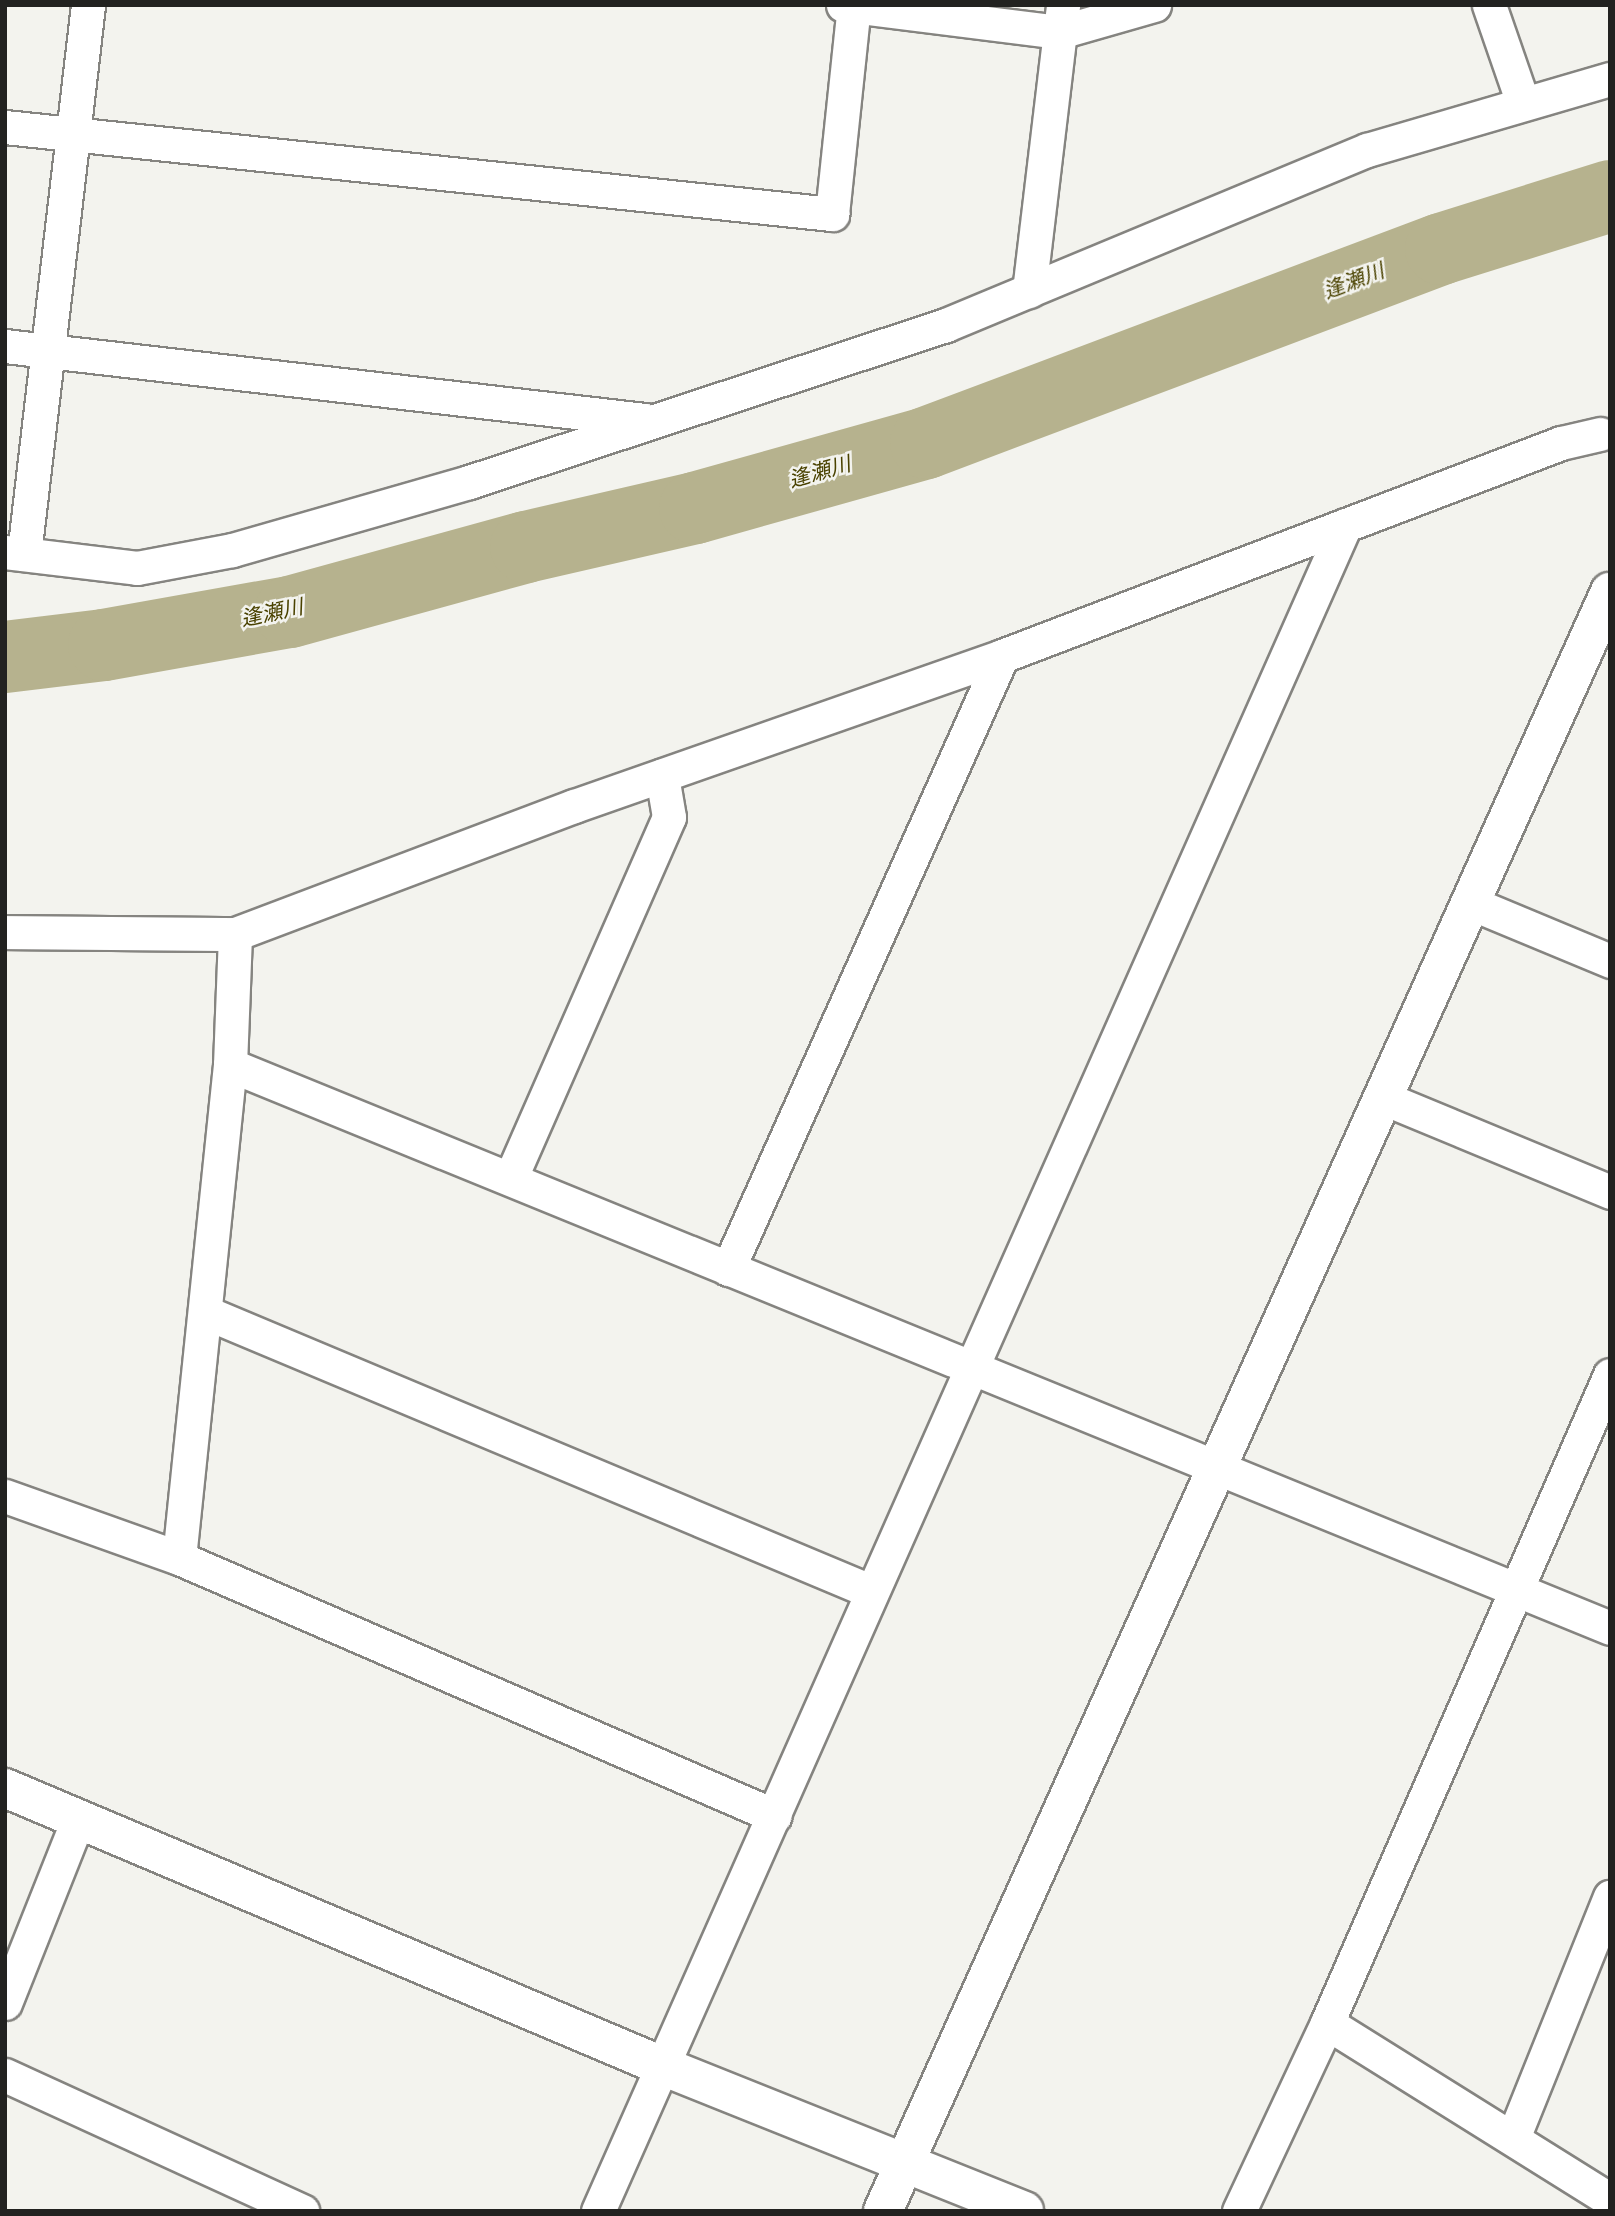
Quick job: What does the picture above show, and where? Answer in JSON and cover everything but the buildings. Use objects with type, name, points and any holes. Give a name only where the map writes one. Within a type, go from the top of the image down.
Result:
[{"type":"street","points":[[88,5],[50,351],[15,553],[137,568],[232,550],[469,482],[658,421],[946,325],[1367,150],[1610,79]]},
{"type":"street","points":[[5,127],[832,215],[849,6],[1062,19],[1154,5]]},
{"type":"street","points":[[1489,5],[1523,103]]},
{"type":"street","points":[[1029,291],[1062,19]]},
{"type":"street","points":[[5,346],[658,421]]},
{"type":"street","points":[[5,932],[235,934],[662,776],[1002,656],[1561,443],[1600,434]]},
{"type":"street","points":[[598,2211],[775,1816],[870,1591],[974,1367],[1345,525]]},
{"type":"street","points":[[883,2211],[1385,1099],[1610,592]]},
{"type":"street","points":[[728,1269],[1002,656]]},
{"type":"street","points":[[511,1177],[669,817],[662,776]]},
{"type":"street","points":[[1471,903],[1610,961]]},
{"type":"street","points":[[178,1558],[207,1313],[230,1065],[235,934]]},
{"type":"street","points":[[230,1065],[511,1177],[728,1269],[1219,1466],[1514,1591],[1610,1628]]},
{"type":"street","points":[[1385,1099],[1610,1192]]},
{"type":"street","points":[[207,1313],[870,1591]]},
{"type":"street","points":[[1239,2211],[1326,2024],[1610,1375]]},
{"type":"street","points":[[5,1496],[178,1558],[775,1816]]},
{"type":"street","points":[[5,1788],[78,1822],[662,2066],[1024,2211]]},
{"type":"street","points":[[5,2003],[78,1822]]},
{"type":"street","points":[[1513,2138],[1610,1896]]},
{"type":"street","points":[[1326,2024],[1610,2200]]},
{"type":"street","points":[[5,2075],[302,2211]]},
{"type":"waterway","name":"逢瀬川","points":[[5,657],[104,645],[290,612],[526,547],[695,508],[926,443],[1441,249],[1610,196]]}]
